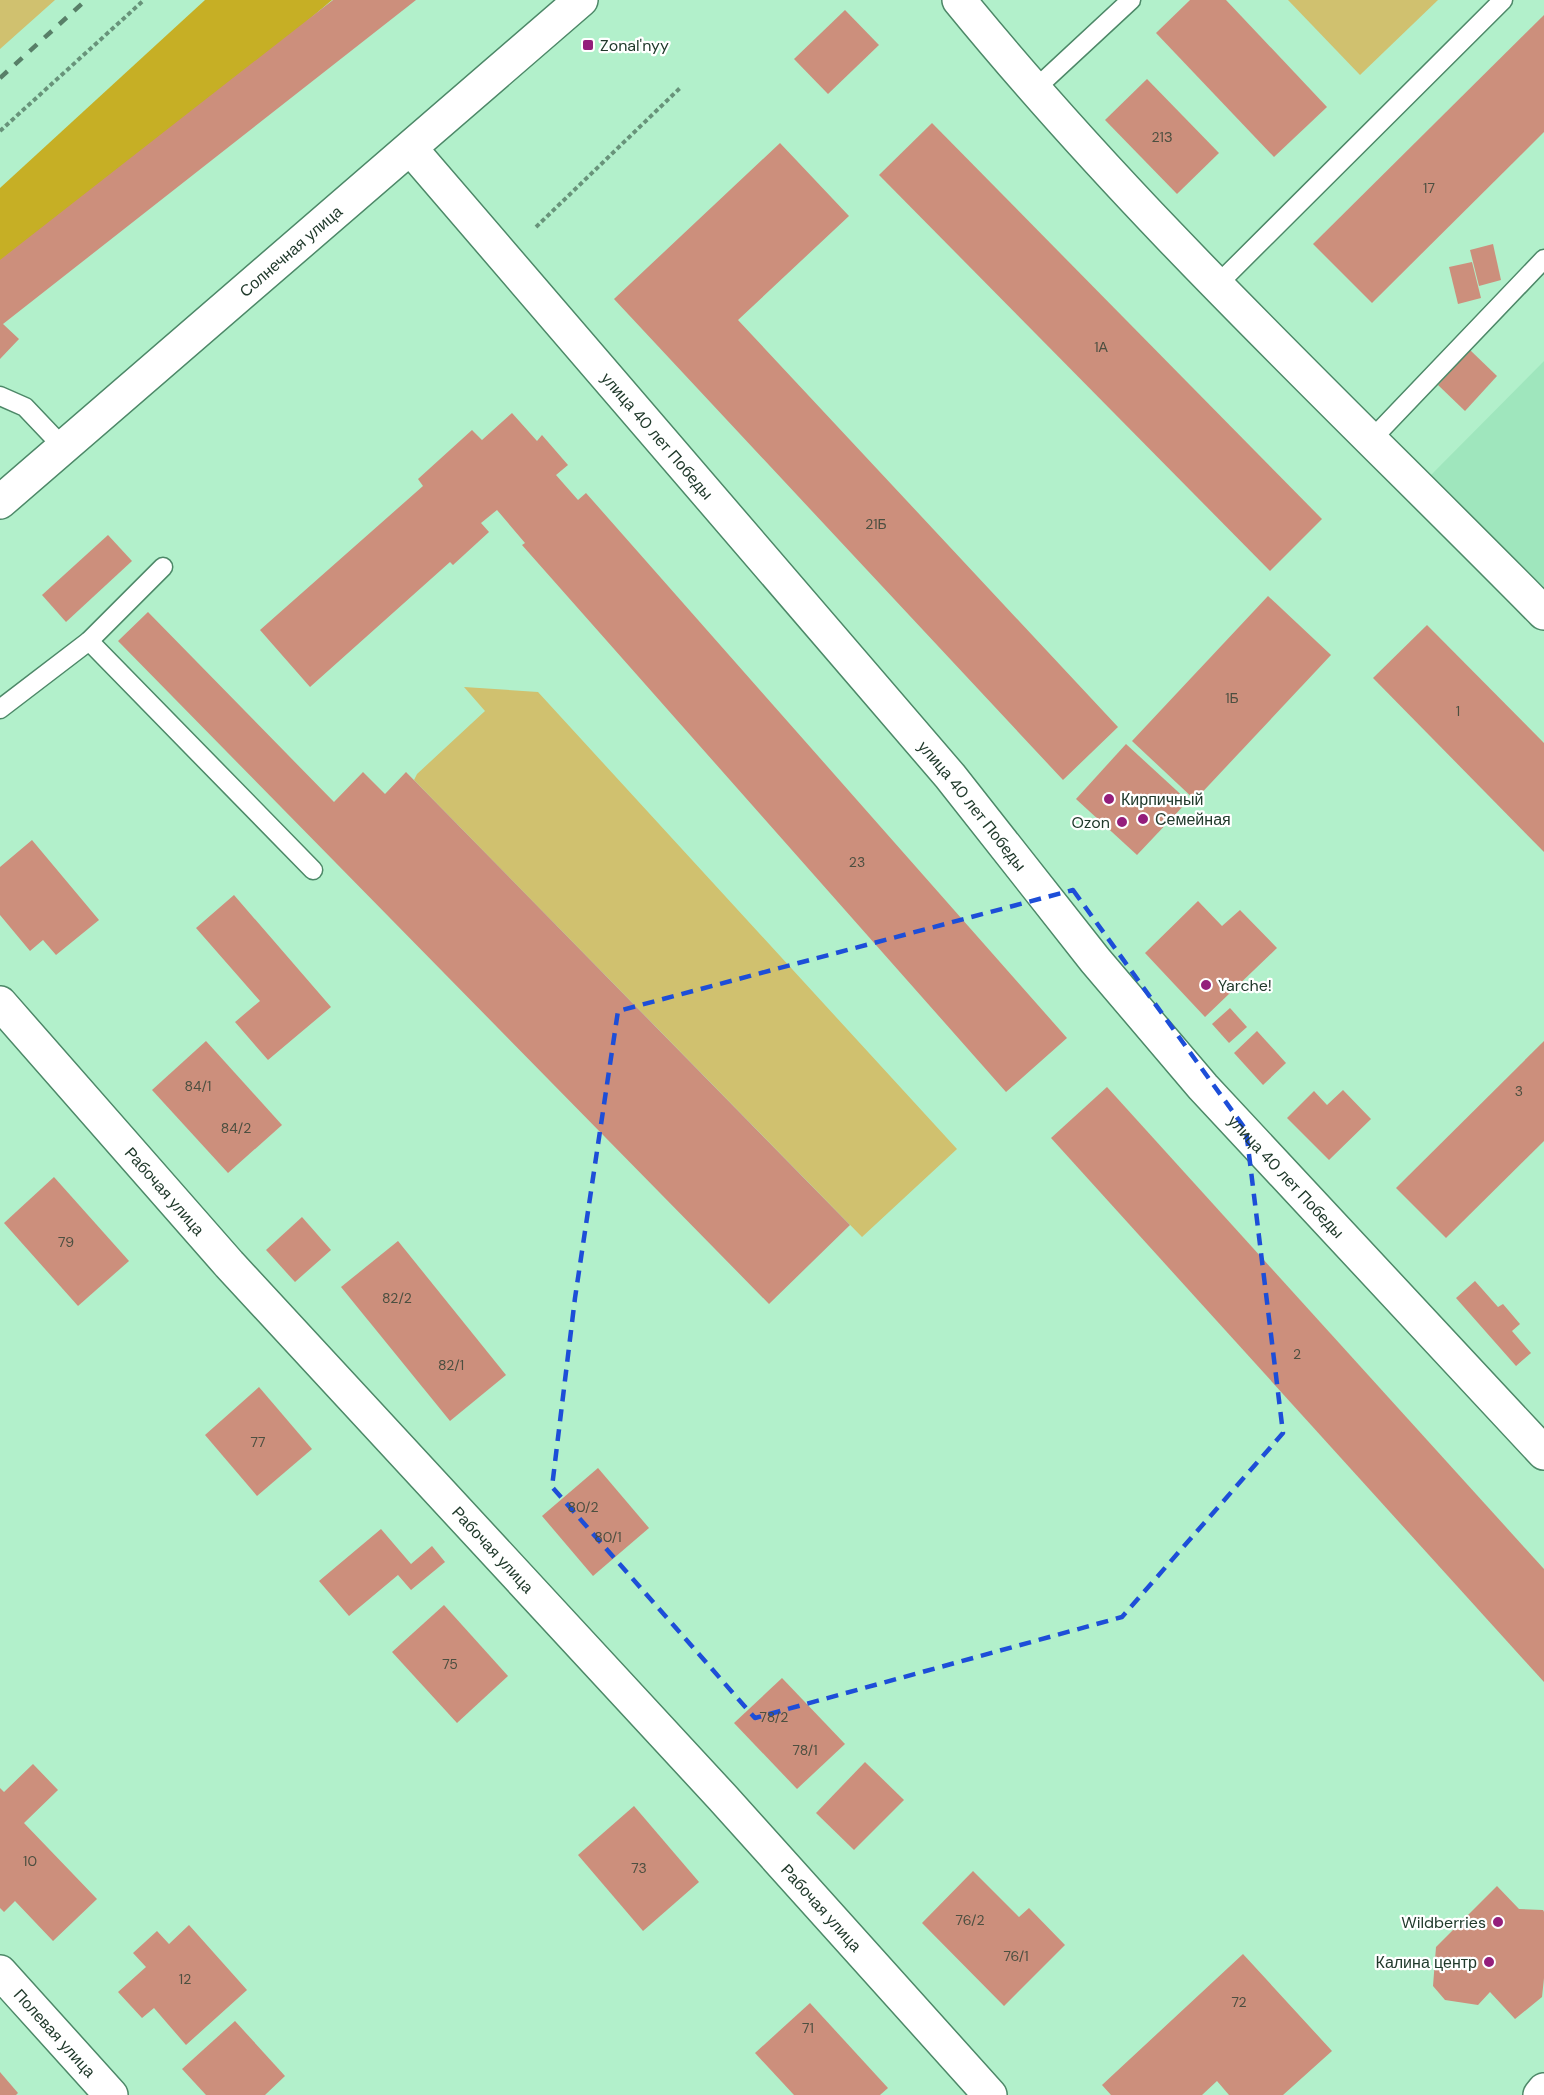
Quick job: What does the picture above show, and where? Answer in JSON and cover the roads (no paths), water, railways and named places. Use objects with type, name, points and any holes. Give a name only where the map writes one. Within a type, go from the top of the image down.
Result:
[{"type":"street","name":"Солнечная улица","points":[[0,502],[581,0]]},
{"type":"street","points":[[959,0],[1034,90],[1217,285],[1544,613]]},
{"type":"street","name":"улица 40 лет Победы","points":[[411,149],[950,776],[1095,960],[1203,1088],[1544,1452]]},
{"type":"street","name":"Рабочая улица","points":[[0,1003],[229,1264],[722,1797],[990,2095]]},
{"type":"street","name":"Полевая улица","points":[[0,1972],[111,2095]]},
{"type":"street","points":[[1540,2095],[1544,2090]]},
{"type":"lane","points":[[1034,90],[1131,0]]},
{"type":"lane","points":[[1217,285],[1503,0]]},
{"type":"lane","points":[[1372,439],[1544,259]]},
{"type":"lane","points":[[0,396],[25,407],[63,447]]},
{"type":"lane","points":[[0,710],[89,641],[163,567]]},
{"type":"lane","points":[[89,641],[313,870]]},
{"type":"railway","points":[[0,78],[86,0]]},
{"type":"place","name":"Zonal'nyy","points":[[588,45]]},
{"type":"place","name":"Кирпичный","points":[[1109,799]]},
{"type":"place","name":"Семейная","points":[[1143,819]]},
{"type":"place","name":"Ozon","points":[[1122,822]]},
{"type":"place","name":"Yarche!","points":[[1206,985]]},
{"type":"place","name":"Wildberries","points":[[1498,1922]]},
{"type":"place","name":"Калина центр","points":[[1489,1962]]}]
